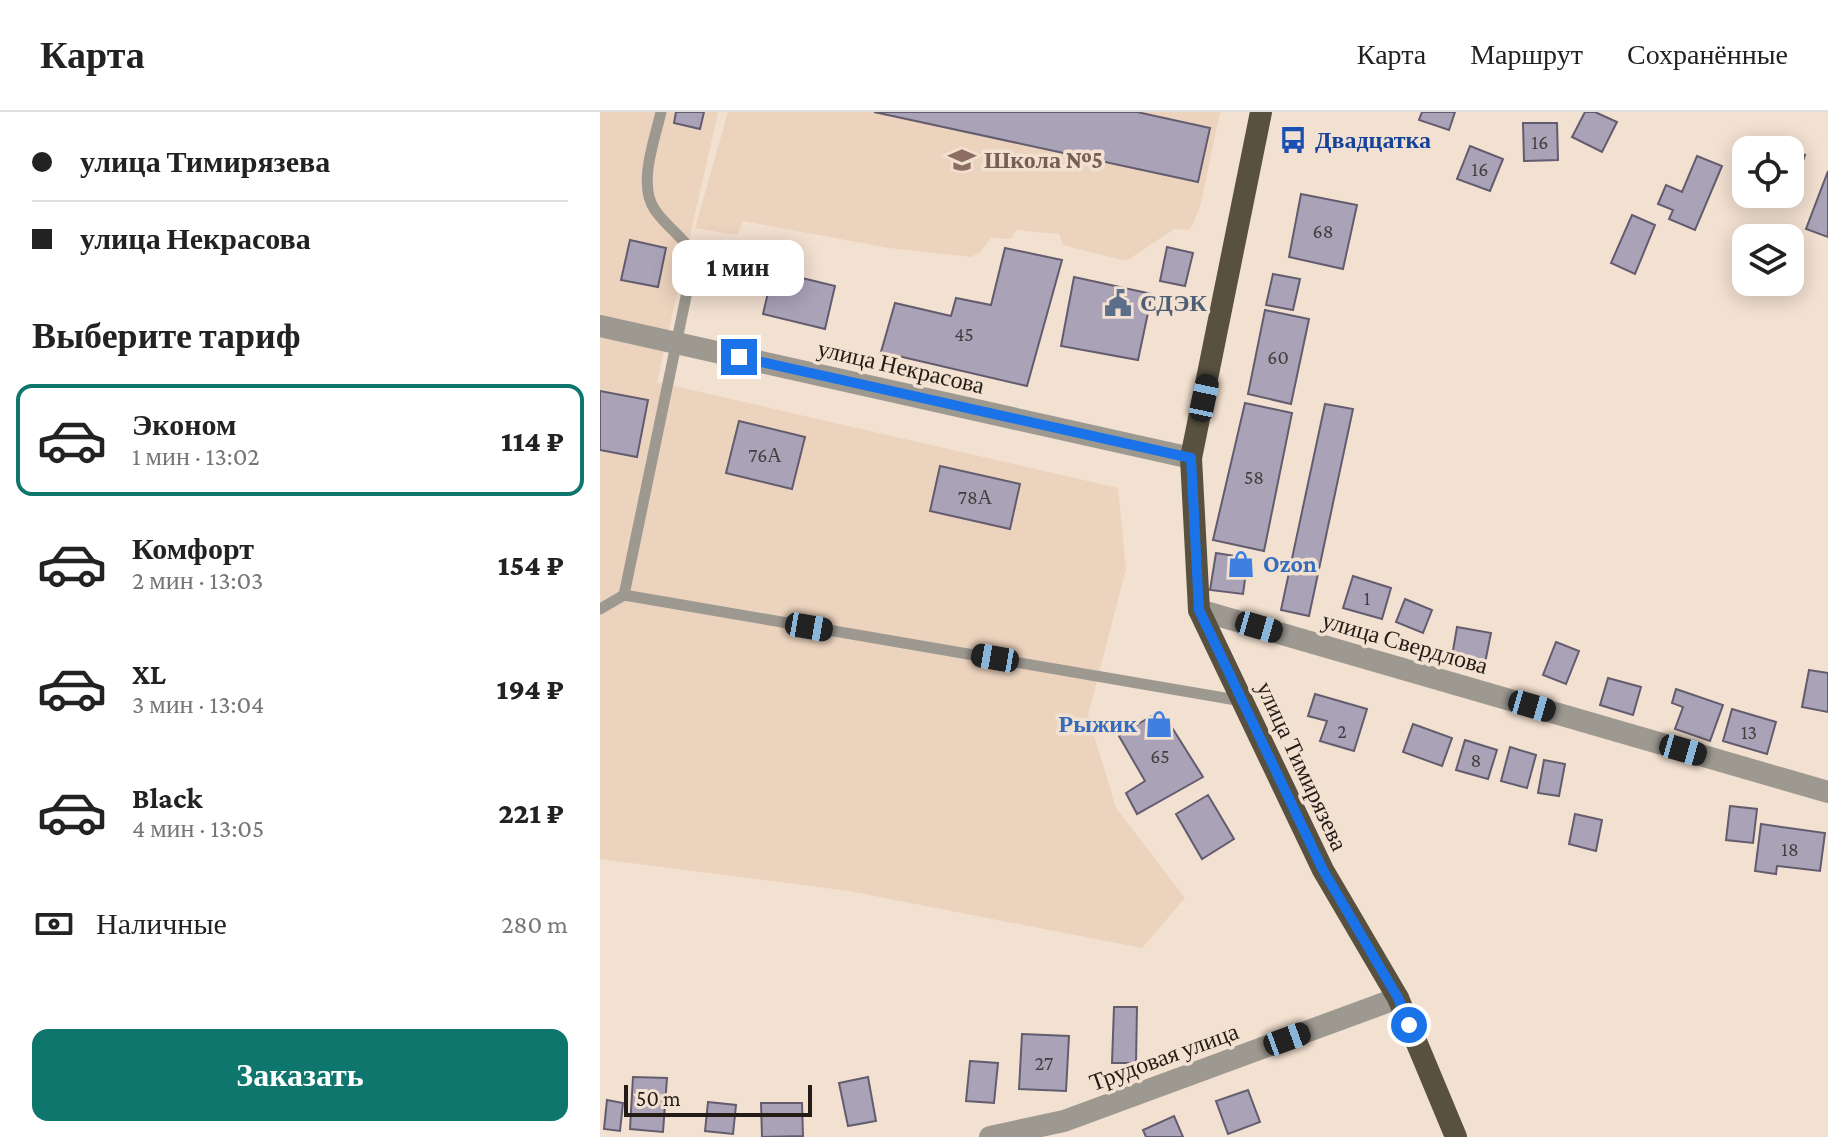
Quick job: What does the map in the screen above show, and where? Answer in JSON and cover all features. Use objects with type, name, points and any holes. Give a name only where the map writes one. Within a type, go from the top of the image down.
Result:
[{"type":"highway","name":"улица Тимирязева","points":[[1261,112],[1191,458],[1199,610],[1323,870],[1398,998],[1456,1137]]},
{"type":"street","name":"улица Некрасова","points":[[600,326],[1191,458]]},
{"type":"street","name":"улица Свердлова","points":[[1199,610],[1828,792]]},
{"type":"street","name":"Трудовая улица","points":[[990,1137],[1064,1121],[1398,998]]},
{"type":"lane","points":[[624,595],[679,344],[694,258],[689,245],[652,207],[647,177],[661,112]]},
{"type":"lane","points":[[600,609],[624,595],[1242,701]]},
{"type":"shaded area","points":[[600,112],[718,112],[657,382],[1118,488],[1126,569],[1088,715],[1116,808],[1185,898],[1142,948],[849,891],[600,859]]},
{"type":"shaded area","name":"Школа №5","points":[[728,112],[1220,112],[1200,207],[1190,230],[1174,229],[1126,261],[1063,245],[1059,234],[1016,230],[1011,239],[991,238],[980,252],[971,257],[889,248],[743,221],[737,235],[695,228]]},
{"type":"building","points":[[676,112],[704,112],[700,129],[674,123]]},
{"type":"building","points":[[874,112],[1137,112],[1210,128],[1198,182]]},
{"type":"building","points":[[1422,112],[1455,112],[1449,130],[1419,120]]},
{"type":"building","points":[[1585,112],[1595,112],[1617,122],[1602,152],[1572,137]]},
{"type":"building","points":[[1523,123],[1557,123],[1558,160],[1524,161]]},
{"type":"building","points":[[1470,146],[1503,159],[1490,191],[1457,179]]},
{"type":"building","points":[[1697,156],[1722,166],[1695,230],[1669,219],[1673,210],[1658,204],[1666,185],[1682,192]]},
{"type":"building","points":[[1828,171],[1828,237],[1806,229]]},
{"type":"building","points":[[1301,194],[1357,205],[1343,269],[1289,257]]},
{"type":"building","points":[[1632,215],[1655,225],[1635,274],[1611,263]]},
{"type":"building","points":[[630,240],[666,248],[658,287],[621,280]]},
{"type":"building","points":[[1167,247],[1193,253],[1185,286],[1160,281]]},
{"type":"building","points":[[1005,248],[1062,260],[1027,386],[881,352],[895,303],[951,316],[956,298],[991,305]]},
{"type":"building","points":[[773,271],[835,286],[825,329],[763,314]]},
{"type":"building","points":[[1273,274],[1300,279],[1293,310],[1266,305]]},
{"type":"building","points":[[1074,277],[1152,294],[1138,360],[1061,346]]},
{"type":"building","points":[[1265,310],[1309,319],[1291,404],[1248,394]]},
{"type":"building","points":[[600,391],[648,400],[637,457],[600,450]]},
{"type":"building","points":[[1245,403],[1292,413],[1264,551],[1213,540]]},
{"type":"building","points":[[1325,404],[1353,409],[1309,616],[1281,610]]},
{"type":"building","points":[[739,421],[805,437],[792,489],[726,473]]},
{"type":"building","points":[[940,466],[1020,484],[1010,529],[930,511]]},
{"type":"building","points":[[1216,553],[1248,558],[1243,594],[1210,590]]},
{"type":"building","points":[[1353,576],[1391,588],[1382,619],[1343,608]]},
{"type":"building","points":[[1405,599],[1432,610],[1423,633],[1396,622]]},
{"type":"building","points":[[1457,627],[1491,633],[1484,668],[1451,662]]},
{"type":"building","points":[[1556,642],[1579,651],[1566,684],[1543,675]]},
{"type":"building","points":[[1809,670],[1828,673],[1828,712],[1802,707]]},
{"type":"building","points":[[1608,678],[1641,687],[1633,715],[1600,705]]},
{"type":"building","points":[[1676,689],[1723,705],[1710,741],[1675,729],[1683,707],[1672,703]]},
{"type":"building","points":[[1315,694],[1367,709],[1354,751],[1320,741],[1327,721],[1308,716]]},
{"type":"building","points":[[1732,709],[1776,722],[1767,754],[1723,741]]},
{"type":"building","points":[[1161,710],[1203,777],[1137,814],[1126,793],[1145,781],[1119,736]]},
{"type":"building","points":[[1413,724],[1452,738],[1442,766],[1403,752]]},
{"type":"building","points":[[1465,740],[1497,750],[1488,779],[1456,770]]},
{"type":"building","points":[[1510,747],[1536,755],[1527,788],[1501,781]]},
{"type":"building","points":[[1544,760],[1565,764],[1559,796],[1538,793]]},
{"type":"building","points":[[1208,795],[1234,839],[1202,859],[1176,814]]},
{"type":"building","points":[[1730,806],[1757,809],[1753,843],[1726,840]]},
{"type":"building","points":[[1575,814],[1602,820],[1596,851],[1569,844]]},
{"type":"building","points":[[1761,824],[1825,833],[1820,871],[1777,866],[1776,874],[1755,871]]},
{"type":"building","points":[[1114,1007],[1137,1007],[1136,1063],[1112,1063]]},
{"type":"building","points":[[1022,1034],[1069,1036],[1066,1091],[1019,1089]]},
{"type":"building","points":[[970,1061],[998,1063],[994,1103],[966,1101]]},
{"type":"building","points":[[633,1077],[667,1078],[663,1132],[630,1129]]},
{"type":"building","points":[[868,1077],[876,1121],[848,1126],[839,1083]]},
{"type":"building","points":[[1248,1090],[1260,1122],[1228,1134],[1216,1101]]},
{"type":"building","points":[[607,1100],[623,1103],[620,1131],[604,1129]]},
{"type":"building","points":[[708,1102],[736,1105],[733,1134],[705,1131]]},
{"type":"building","points":[[761,1103],[802,1103],[803,1136],[762,1137]]},
{"type":"building","points":[[1174,1116],[1183,1137],[1146,1137],[1143,1130]]},
{"type":"place","name":"Двадцатка","points":[[1293,140]]},
{"type":"place","name":"Школа №5","points":[[962,160]]},
{"type":"place","name":"СДЭК","points":[[1118,303]]},
{"type":"place","name":"Ozon","points":[[1241,564]]},
{"type":"place","name":"Рыжик","points":[[1159,724]]},
{"type":"route","points":[[739,357],[1191,458],[1199,610],[1323,870],[1398,998],[1409,1025]]}]
